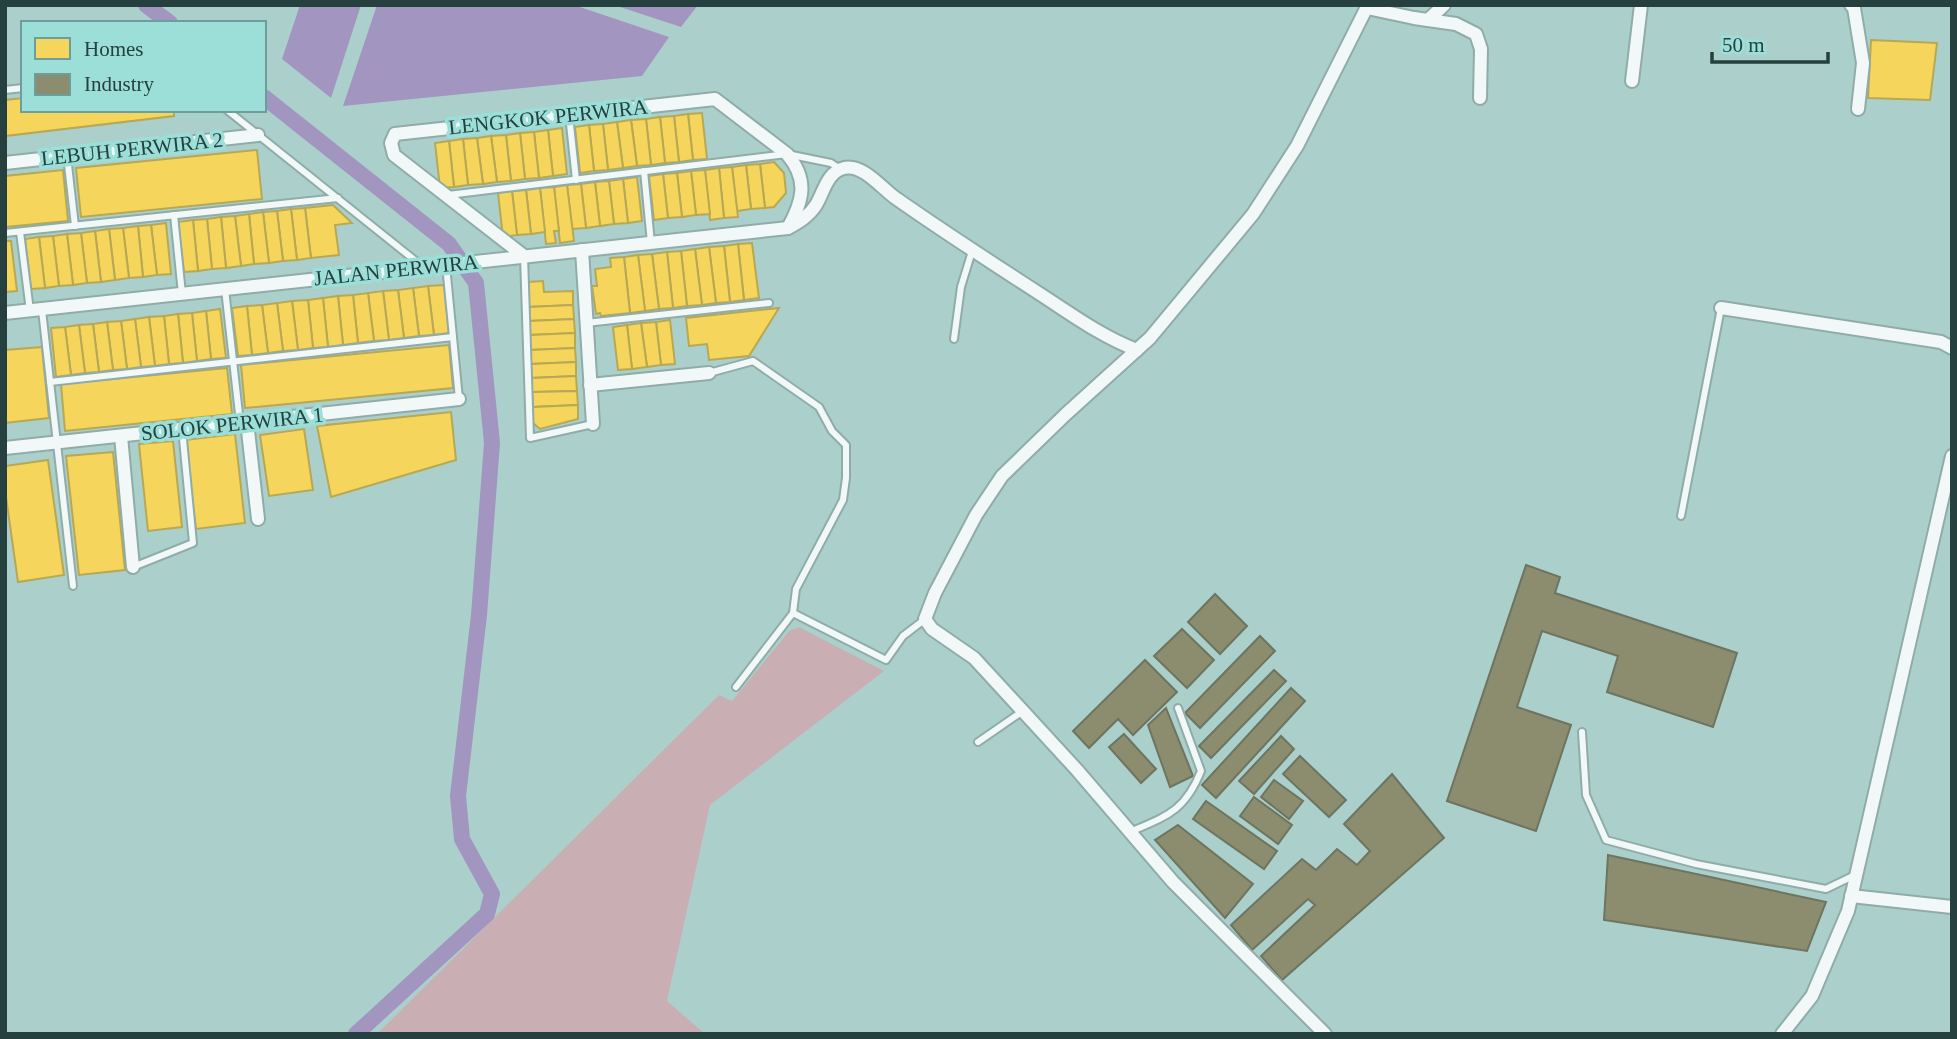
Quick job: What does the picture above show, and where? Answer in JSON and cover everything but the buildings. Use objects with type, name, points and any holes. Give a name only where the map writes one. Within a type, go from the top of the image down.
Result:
[{"type":"street","points":[[1428,20],[1444,5]]},
{"type":"street","points":[[1632,81],[1641,5]]},
{"type":"street","points":[[1851,5],[1854,8],[1863,62],[1858,109]]},
{"type":"street","points":[[1325,1034],[1173,882],[974,658],[932,629],[925,619],[935,593],[970,527],[1002,476],[1165,321],[1253,214],[1297,146],[1367,6],[1456,24],[1476,34],[1481,48],[1480,98]]},
{"type":"street","name":"LENGKOK PERWIRA","points":[[524,257],[394,155],[391,143],[395,134],[715,99],[787,154],[796,164],[802,185],[797,211],[788,228]]},
{"type":"street","name":"LEBUH PERWIRA 2","points":[[5,163],[258,135]]},
{"type":"street","points":[[788,228],[804,219],[816,205],[826,182],[840,169],[859,169],[892,196],[972,251],[1103,334],[1137,350]]},
{"type":"street","name":"JALAN PERWIRA","points":[[5,313],[788,228]]},
{"type":"street","points":[[582,250],[593,424]]},
{"type":"street","points":[[1721,309],[1941,342],[1952,348]]},
{"type":"street","points":[[590,385],[709,373]]},
{"type":"street","name":"SOLOK PERWIRA 1","points":[[5,448],[459,399]]},
{"type":"street","points":[[243,423],[258,519]]},
{"type":"street","points":[[121,436],[133,567]]},
{"type":"street","points":[[1782,1034],[1812,996],[1848,911],[1952,456]]},
{"type":"street","points":[[1851,896],[1952,908]]},
{"type":"lane","points":[[229,112],[424,267]]},
{"type":"lane","points":[[569,115],[576,180]]},
{"type":"lane","points":[[446,195],[787,154],[831,163],[840,169]]},
{"type":"lane","points":[[66,156],[75,226]]},
{"type":"lane","points":[[643,171],[651,243]]},
{"type":"lane","points":[[5,233],[338,198]]},
{"type":"lane","points":[[174,215],[182,294]]},
{"type":"lane","points":[[20,232],[50,382],[73,586]]},
{"type":"lane","points":[[954,339],[961,287],[972,251]]},
{"type":"lane","points":[[524,257],[530,438],[593,424]]},
{"type":"lane","points":[[446,265],[459,399]]},
{"type":"lane","points":[[225,289],[243,423]]},
{"type":"lane","points":[[586,323],[769,303]]},
{"type":"lane","points":[[1681,516],[1721,309]]},
{"type":"lane","points":[[50,382],[453,337]]},
{"type":"lane","points":[[709,373],[753,361],[819,407],[832,431],[846,445],[843,500],[796,589],[793,613],[736,687]]},
{"type":"lane","points":[[133,567],[193,543],[182,429]]},
{"type":"lane","points":[[793,613],[886,660],[903,636],[925,619]]},
{"type":"lane","points":[[1130,832],[1171,815],[1194,790],[1201,771],[1178,708]]},
{"type":"lane","points":[[978,742],[1023,711]]},
{"type":"lane","points":[[1582,732],[1586,795],[1606,840],[1696,864],[1826,889],[1856,874]]},
{"type":"shaded area","points":[[300,5],[361,5],[331,98],[282,59]]},
{"type":"shaded area","points":[[377,5],[574,5],[669,37],[642,76],[343,106]]},
{"type":"shaded area","points":[[614,5],[698,5],[681,27]]},
{"type":"shaded area","points":[[799,627],[884,671],[710,805],[667,1001],[705,1034],[377,1034],[719,695],[732,701],[789,631]]},
{"type":"waterway","points":[[146,5],[167,21]]},
{"type":"waterway","points":[[266,99],[449,244],[476,283],[492,443],[479,615],[458,796],[462,839],[492,894],[487,914],[356,1034]]}]
